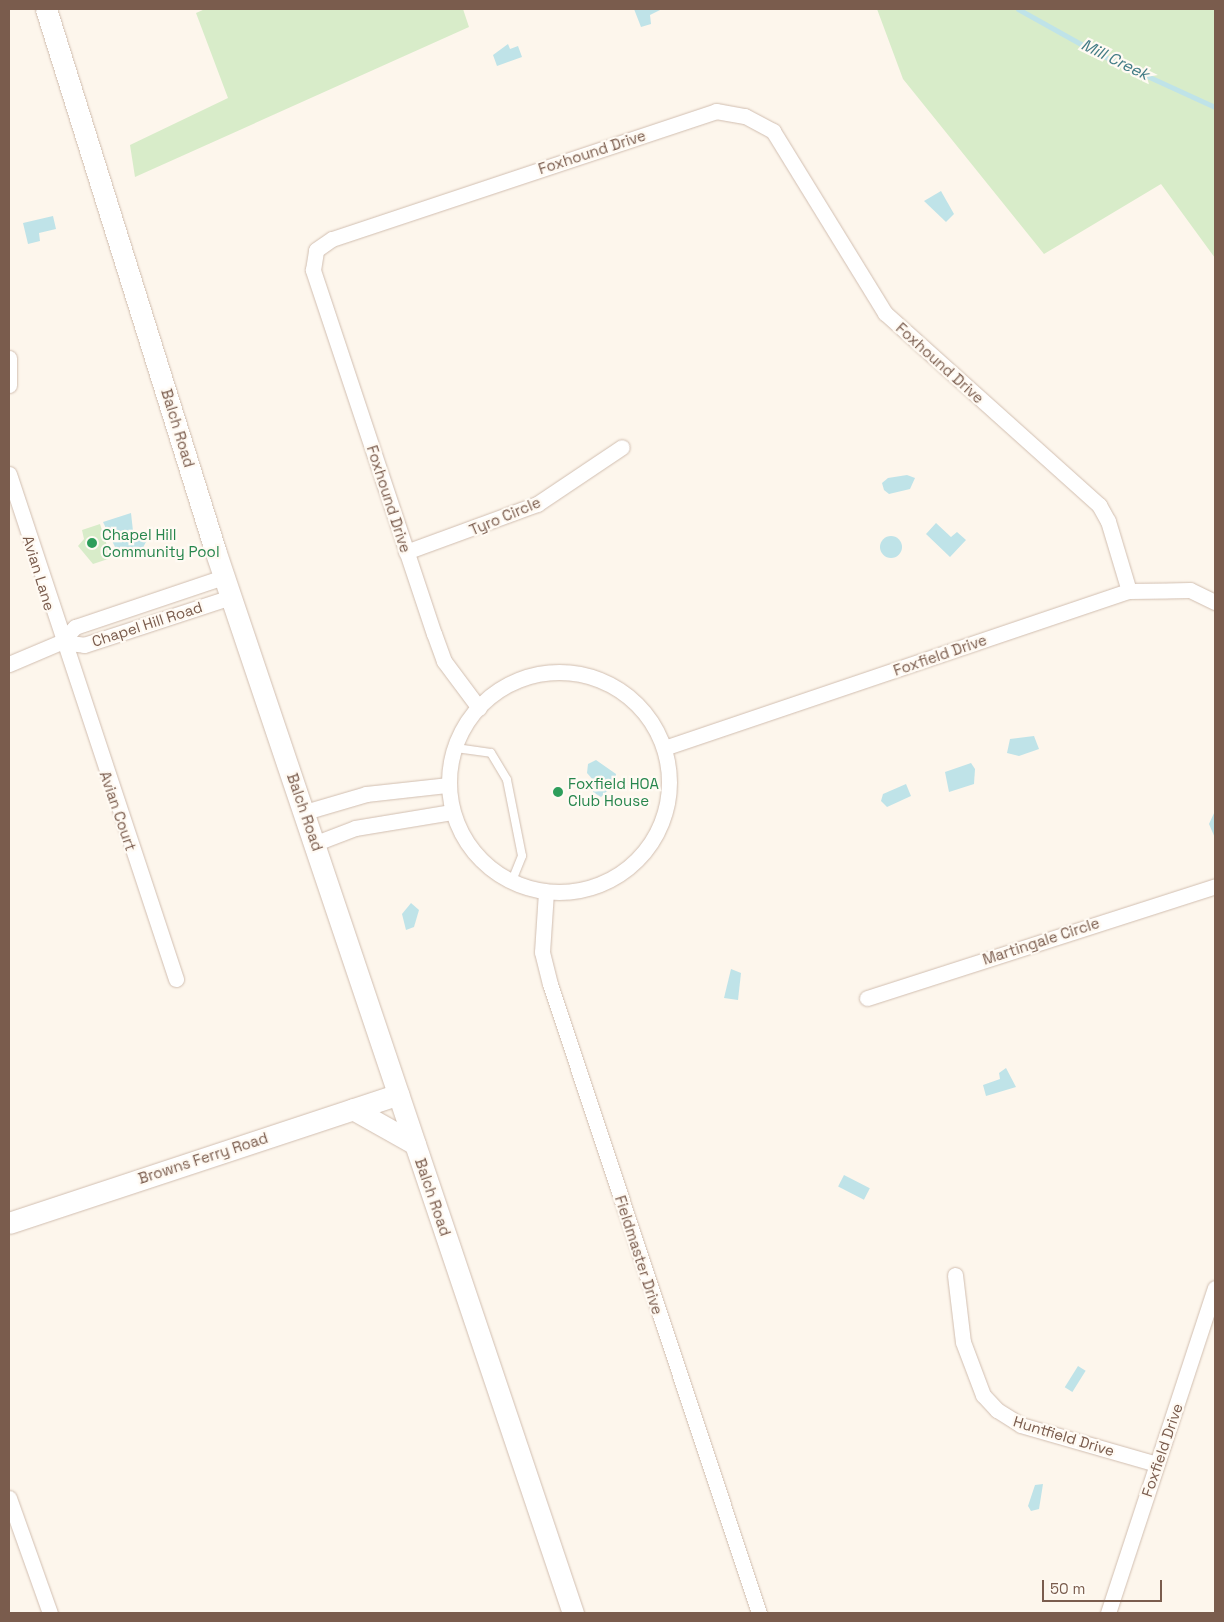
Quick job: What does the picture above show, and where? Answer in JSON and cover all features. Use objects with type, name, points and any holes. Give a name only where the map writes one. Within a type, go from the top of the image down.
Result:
[{"type":"street","name":"Balch Road","points":[[46,9],[228,587],[316,843],[398,1094],[573,1613]]},
{"type":"street","name":"Foxhound Drive","points":[[479,708],[444,661],[406,552],[314,270],[316,250],[332,239],[716,111],[745,116],[773,131],[885,313],[1099,505],[1108,522],[1129,591]]},
{"type":"street","points":[[9,358],[9,385]]},
{"type":"street","name":"Tyro Circle","points":[[406,552],[537,504],[622,447]]},
{"type":"street","name":"Avian Lane","points":[[9,474],[61,642]]},
{"type":"street","name":"Chapel Hill Road","points":[[9,664],[61,642],[75,627],[228,587]]},
{"type":"street","name":"Foxfield Drive","points":[[667,747],[1129,591],[1190,590],[1215,602]]},
{"type":"street","name":"Avian Court","points":[[61,642],[176,980]]},
{"type":"street","points":[[575,673],[598,678],[633,698],[650,716],[667,747],[666,809],[650,841],[618,873],[593,886],[546,892],[512,881],[480,860],[452,812],[447,785],[456,748],[479,708],[524,679],[575,673]]},
{"type":"street","points":[[305,812],[366,794],[447,785]]},
{"type":"street","points":[[316,843],[355,828],[452,812]]},
{"type":"street","name":"Martingale Circle","points":[[867,998],[1215,886]]},
{"type":"street","name":"Fieldmaster Drive","points":[[546,892],[542,952],[550,984],[759,1613]]},
{"type":"street","name":"Browns Ferry Road","points":[[9,1223],[398,1094]]},
{"type":"street","points":[[353,1109],[415,1144]]},
{"type":"street","name":"Huntfield Drive","points":[[955,1275],[963,1342],[983,1395],[997,1410],[1021,1425],[1157,1464]]},
{"type":"street","name":"Foxfield Drive","points":[[1108,1613],[1215,1288]]},
{"type":"street","points":[[9,1498],[50,1613]]},
{"type":"lane","points":[[456,748],[491,753],[507,780],[522,856],[512,881]]},
{"type":"green space","points":[[205,9],[463,9],[469,27],[135,177],[130,145],[228,98],[196,13]]},
{"type":"green space","points":[[877,9],[1215,9],[1215,258],[1161,184],[1044,254],[903,79]]},
{"type":"green space","name":"Chapel Hill Community Pool","points":[[100,524],[111,558],[93,564],[78,546],[84,539],[82,530]]},
{"type":"water","points":[[634,9],[662,9],[650,15],[651,24],[641,27]]},
{"type":"water","points":[[508,44],[510,49],[518,46],[522,57],[497,66],[493,55]]},
{"type":"water","points":[[941,191],[954,214],[946,222],[924,201]]},
{"type":"water","points":[[53,216],[56,229],[39,233],[40,241],[28,244],[23,223]]},
{"type":"water","points":[[907,475],[915,478],[910,489],[889,494],[884,490],[882,483],[888,478]]},
{"type":"water","points":[[131,513],[133,531],[148,538],[137,559],[115,547],[103,522]]},
{"type":"water","points":[[936,523],[951,537],[957,532],[966,540],[950,557],[926,534]]},
{"type":"water","points":[[891,536],[899,539],[902,547],[899,555],[891,558],[883,555],[880,547],[883,539]]},
{"type":"water","points":[[1034,736],[1039,749],[1019,756],[1007,753],[1010,739]]},
{"type":"water","points":[[596,760],[616,774],[615,781],[604,782],[607,791],[601,797],[593,792],[594,781],[587,773],[588,764]]},
{"type":"water","points":[[971,763],[975,769],[974,784],[949,792],[945,772]]},
{"type":"water","points":[[906,784],[911,796],[887,807],[881,801],[883,794]]},
{"type":"water","points":[[1215,811],[1215,838],[1209,824]]},
{"type":"water","points":[[411,903],[419,910],[414,927],[406,930],[402,914]]},
{"type":"water","points":[[731,969],[741,973],[738,1000],[724,998]]},
{"type":"water","points":[[1006,1068],[1016,1087],[986,1096],[983,1085],[1000,1079],[999,1073]]},
{"type":"water","points":[[844,1175],[870,1188],[864,1200],[838,1187]]},
{"type":"water","points":[[1078,1366],[1086,1371],[1072,1392],[1065,1387]]},
{"type":"water","points":[[1043,1484],[1039,1509],[1031,1511],[1028,1506],[1035,1485]]},
{"type":"waterway","name":"Mill Creek","points":[[1018,9],[1099,54],[1215,107]]},
{"type":"place","name":"Chapel Hill Community Pool","points":[[92,543]]},
{"type":"place","name":"Foxfield HOA Club House","points":[[558,792]]}]
